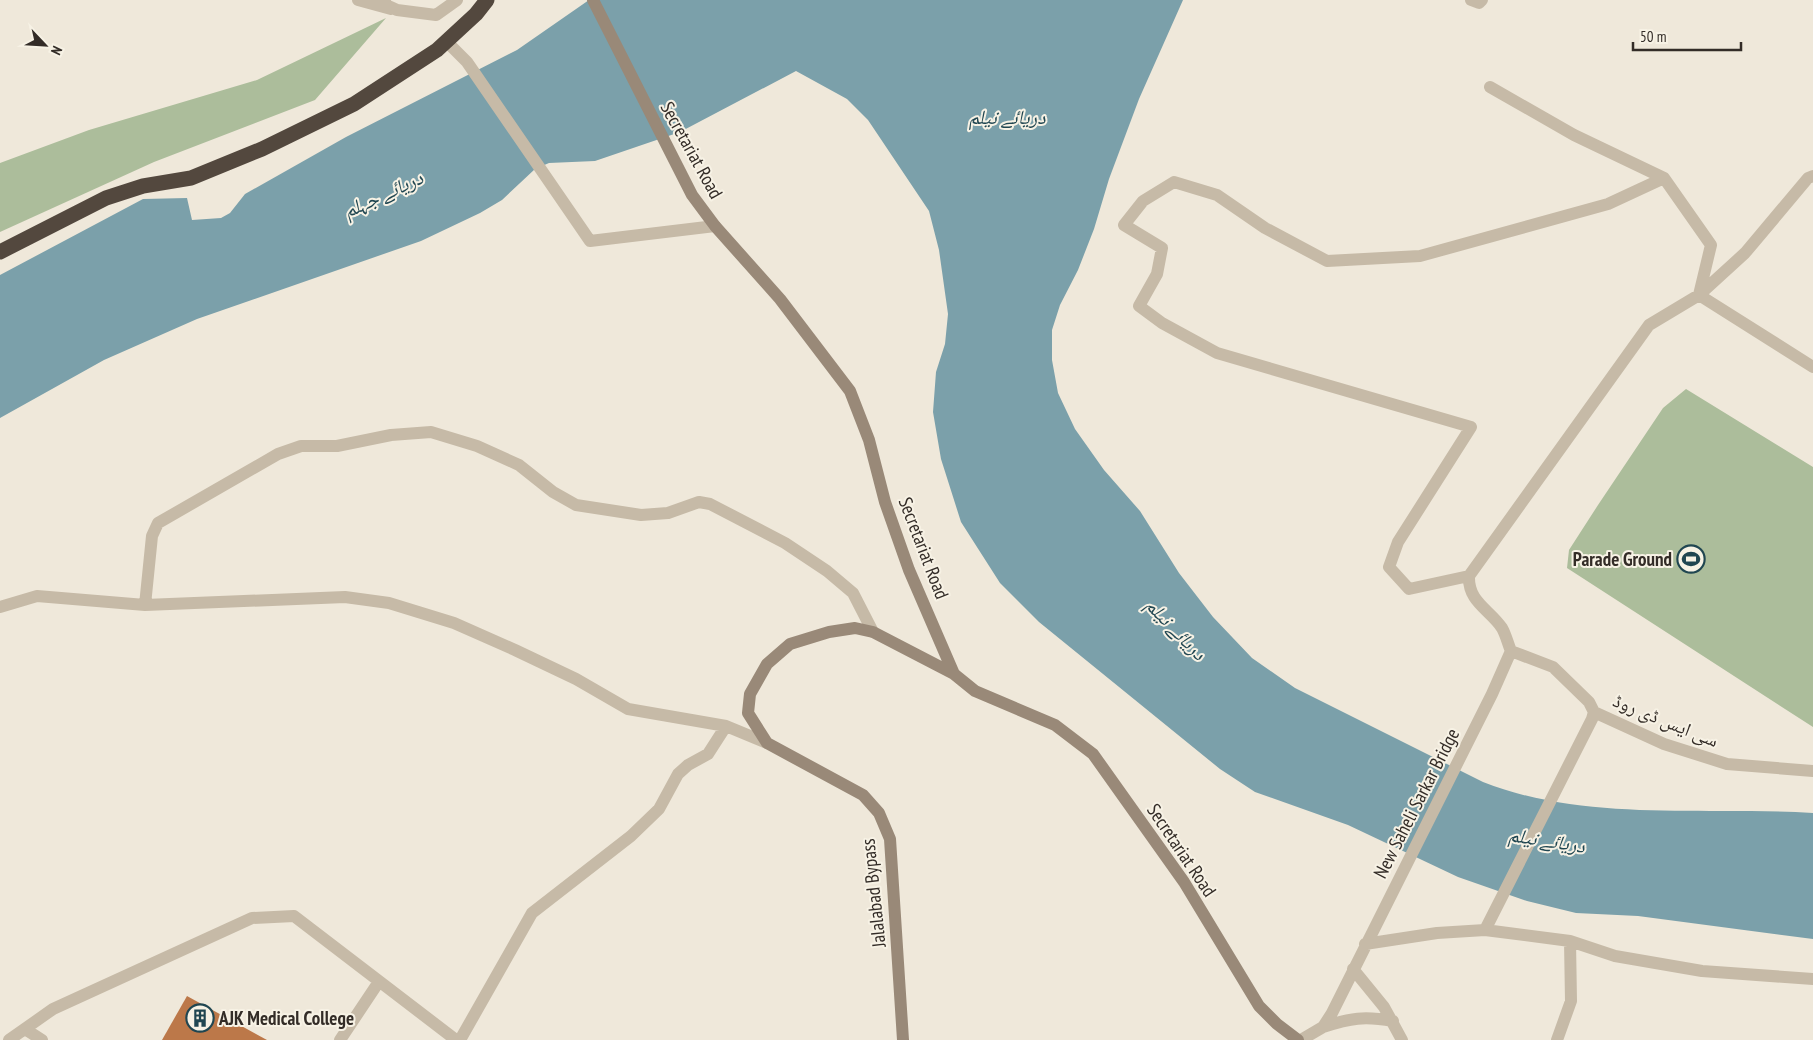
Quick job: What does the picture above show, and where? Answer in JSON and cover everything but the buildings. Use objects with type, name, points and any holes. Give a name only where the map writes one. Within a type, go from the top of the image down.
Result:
[{"type":"highway","points":[[0,252],[106,198],[143,186],[191,178],[262,149],[354,104],[437,50],[476,14],[486,0]]},
{"type":"main road","name":"Secretariat Road","points":[[593,0],[692,195],[715,226],[780,299],[850,391],[869,440],[885,502],[909,570],[954,674],[975,691],[1055,725],[1093,754],[1184,882],[1255,1000],[1277,1024],[1300,1040]]},
{"type":"main road","name":"Jalalabad Bypass","points":[[903,1040],[890,838],[878,813],[864,795],[767,742],[748,713],[750,694],[767,664],[790,644],[829,632],[855,628],[873,632],[954,674]]},
{"type":"street","points":[[358,0],[397,10],[436,15],[457,0]]},
{"type":"street","points":[[1471,0],[1479,3],[1482,0]]},
{"type":"street","points":[[385,2],[397,10]]},
{"type":"street","points":[[446,41],[467,62],[590,241],[715,226]]},
{"type":"street","points":[[1490,87],[1574,135],[1664,178],[1711,245],[1699,295]]},
{"type":"street","points":[[1486,927],[1594,712],[1589,702],[1553,667],[1511,651],[1504,630],[1474,598],[1468,588],[1469,576],[1649,326],[1699,295],[1745,253],[1808,178],[1813,176]]},
{"type":"street","points":[[1469,576],[1409,589],[1388,567],[1398,542],[1471,427],[1217,353],[1162,323],[1139,306],[1157,274],[1162,248],[1124,225],[1143,201],[1174,182],[1217,195],[1265,228],[1327,261],[1420,256],[1608,204],[1664,178]]},
{"type":"street","points":[[1699,295],[1813,367]]},
{"type":"street","points":[[145,605],[152,536],[158,523],[278,454],[301,446],[337,446],[391,435],[432,432],[477,446],[518,465],[553,492],[576,505],[641,515],[668,513],[699,502],[710,504],[785,542],[827,571],[853,593],[873,632]]},
{"type":"street","points":[[0,607],[37,596],[145,605],[345,597],[389,603],[454,623],[515,650],[576,678],[628,709],[726,726],[767,742]]},
{"type":"street","name":"New Saheli Sarkar Bridge","points":[[1323,1027],[1332,1013],[1492,694],[1511,651]]},
{"type":"street","name":"سی ایس ڈی روڈ","points":[[1594,712],[1664,744],[1728,764],[1813,771]]},
{"type":"street","points":[[460,1040],[532,912],[631,836],[659,808],[678,774],[688,765],[708,754],[726,726]]},
{"type":"street","points":[[9,1040],[53,1010],[252,918],[294,916],[378,983],[456,1040]]},
{"type":"street","points":[[1365,944],[1486,927],[1570,941],[1615,956],[1702,971],[1813,979]]},
{"type":"street","points":[[1557,1040],[1571,1001],[1570,941]]},
{"type":"street","points":[[1353,969],[1393,1021],[1402,1040]]},
{"type":"street","points":[[340,1040],[378,983]]},
{"type":"street","points":[[1300,1040],[1323,1027],[1352,1018],[1367,1017],[1393,1021]]},
{"type":"street","points":[[25,1029],[42,1040]]},
{"type":"green space","points":[[386,18],[315,100],[154,162],[0,232],[0,163],[89,130],[257,80]]},
{"type":"green space","name":"Parade Ground","points":[[1686,389],[1813,467],[1813,727],[1567,568],[1569,550],[1598,505],[1663,408]]},
{"type":"water","name":"دریائے نیلم","points":[[589,0],[1183,0],[1139,99],[1109,179],[1094,229],[1078,270],[1060,305],[1052,330],[1052,360],[1058,393],[1075,429],[1104,470],[1140,511],[1179,573],[1213,617],[1252,658],[1295,688],[1483,782],[1523,795],[1563,803],[1605,808],[1813,813],[1813,939],[1638,916],[1576,913],[1527,901],[1458,877],[1348,825],[1255,792],[1220,769],[1039,622],[1000,583],[961,522],[941,459],[933,412],[936,372],[945,344],[948,314],[939,250],[929,211],[868,120],[847,99],[796,71],[680,132],[595,161],[549,163],[535,169],[502,200],[480,213],[421,241],[197,319],[104,360],[0,418],[0,275],[143,199],[187,198],[192,220],[221,218],[230,213],[245,194],[346,137],[517,50]]},
{"type":"place","name":"Parade Ground","points":[[1691,559]]},
{"type":"place","name":"AJK Medical College","points":[[200,1018]]},
{"type":"water label","name":"دریائے جہلم","points":[[383,194]]}]
